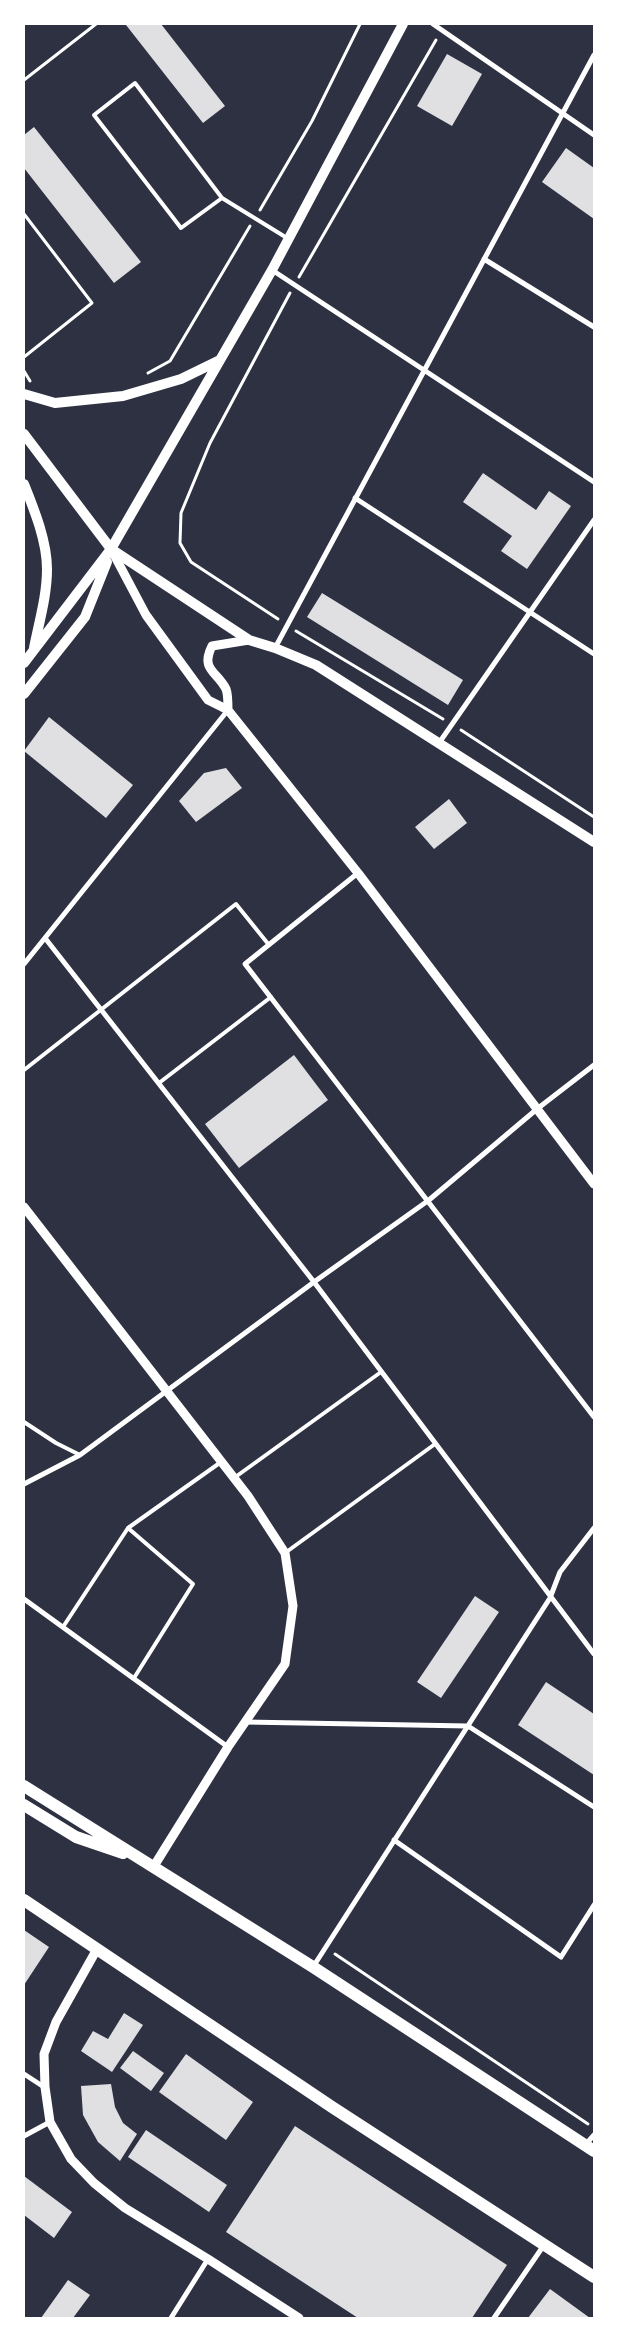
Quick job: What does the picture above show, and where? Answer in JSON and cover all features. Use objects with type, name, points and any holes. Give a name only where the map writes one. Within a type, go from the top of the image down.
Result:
[{"type":"main road","points":[[24,663],[112,549],[272,270],[403,24]]},
{"type":"main road","points":[[24,394],[55,403],[123,396],[182,379],[221,360]]},
{"type":"main road","points":[[24,434],[112,549],[249,640],[316,665],[594,842]]},
{"type":"main road","points":[[24,484],[45,548],[47,568],[44,596],[33,652]]},
{"type":"main road","points":[[24,694],[85,616],[112,549]]},
{"type":"main road","points":[[24,1786],[313,1967],[590,2148]]},
{"type":"main road","points":[[24,1805],[76,1838],[149,1864]]},
{"type":"main road","points":[[24,1900],[332,2107],[594,2277]]},
{"type":"street","points":[[433,24],[594,135]]},
{"type":"street","points":[[274,648],[594,55]]},
{"type":"street","points":[[484,259],[594,327]]},
{"type":"street","points":[[272,270],[594,482]]},
{"type":"street","points":[[355,498],[594,654]]},
{"type":"street","points":[[439,743],[594,520]]},
{"type":"street","points":[[112,549],[146,615],[208,700],[228,710],[358,873],[594,1184]]},
{"type":"street","points":[[24,964],[228,710],[226,690],[208,665],[207,656],[212,646],[249,640]]},
{"type":"street","points":[[358,873],[245,964],[429,1200],[594,1417]]},
{"type":"street","points":[[45,938],[102,1008],[314,1282],[594,1654]]},
{"type":"street","points":[[24,1484],[80,1455],[314,1282],[429,1200],[537,1109],[594,1065]]},
{"type":"street","points":[[24,1208],[234,1478],[285,1553],[293,1606],[285,1664],[149,1864]]},
{"type":"street","points":[[313,1967],[550,1598],[560,1572],[594,1528]]},
{"type":"street","points":[[24,1598],[228,1746]]},
{"type":"street","points":[[245,1722],[468,1726],[594,1807]]},
{"type":"street","points":[[394,1840],[561,1957],[594,1905]]},
{"type":"street","points":[[97,1949],[56,2022],[44,2054],[45,2087],[50,2122],[71,2159],[94,2183],[124,2208],[208,2258],[299,2318]]},
{"type":"street","points":[[24,2074],[45,2087]]},
{"type":"street","points":[[24,2136],[50,2122]]},
{"type":"street","points":[[590,2148],[594,2135]]},
{"type":"street","points":[[494,2318],[544,2244]]},
{"type":"street","points":[[171,2318],[208,2258]]},
{"type":"lane","points":[[222,198],[181,228],[94,115],[135,83],[222,198],[289,239]]},
{"type":"lane","points":[[24,1070],[236,904],[269,945]]},
{"type":"lane","points":[[159,1083],[271,997]]},
{"type":"lane","points":[[234,1478],[381,1372]]},
{"type":"lane","points":[[24,1422],[56,1443],[80,1455]]},
{"type":"lane","points":[[285,1553],[435,1444]]},
{"type":"lane","points":[[63,1627],[128,1528],[221,1462]]},
{"type":"lane","points":[[128,1528],[193,1584],[134,1678]]},
{"type":"path","points":[[24,80],[96,24]]},
{"type":"path","points":[[146,374],[170,361],[312,121],[360,24]]},
{"type":"path","points":[[24,214],[92,303],[24,357]]},
{"type":"path","points":[[180,543],[191,562],[286,625],[452,724],[594,817]]},
{"type":"path","points":[[325,1947],[588,2124]]},
{"type":"building","points":[[161,24],[225,106],[203,123],[126,25]]},
{"type":"building","points":[[447,54],[482,74],[452,126],[417,106]]},
{"type":"building","points":[[34,127],[141,262],[114,283],[24,168],[24,135]]},
{"type":"building","points":[[566,148],[594,168],[594,219],[542,182]]},
{"type":"building","points":[[483,473],[536,510],[549,491],[571,506],[527,569],[501,551],[512,536],[463,502]]},
{"type":"building","points":[[322,593],[463,680],[448,705],[307,617]]},
{"type":"building","points":[[49,717],[133,785],[106,818],[24,751]]},
{"type":"building","points":[[226,768],[242,788],[196,822],[179,801],[204,773]]},
{"type":"building","points":[[449,799],[467,823],[434,849],[415,827]]},
{"type":"building","points":[[294,1055],[328,1100],[239,1168],[205,1124]]},
{"type":"building","points":[[475,1596],[499,1612],[441,1698],[417,1682]]},
{"type":"building","points":[[546,1682],[594,1714],[594,1775],[518,1725]]},
{"type":"building","points":[[24,1930],[49,1947],[24,1985]]},
{"type":"building","points":[[124,2013],[143,2025],[112,2072],[81,2051],[93,2031],[108,2039]]},
{"type":"building","points":[[133,2051],[164,2073],[151,2091],[120,2068]]},
{"type":"building","points":[[186,2054],[253,2102],[226,2140],[159,2092]]},
{"type":"building","points":[[111,2084],[115,2107],[123,2123],[137,2134],[120,2161],[98,2142],[83,2115],[81,2086]]},
{"type":"building","points":[[295,2126],[507,2265],[472,2318],[358,2318],[226,2232]]},
{"type":"building","points":[[146,2130],[227,2185],[209,2212],[128,2157]]},
{"type":"building","points":[[24,2176],[72,2212],[54,2238],[24,2215]]},
{"type":"building","points":[[68,2280],[90,2295],[73,2318],[41,2318]]},
{"type":"building","points":[[550,2289],[590,2318],[528,2318]]}]
